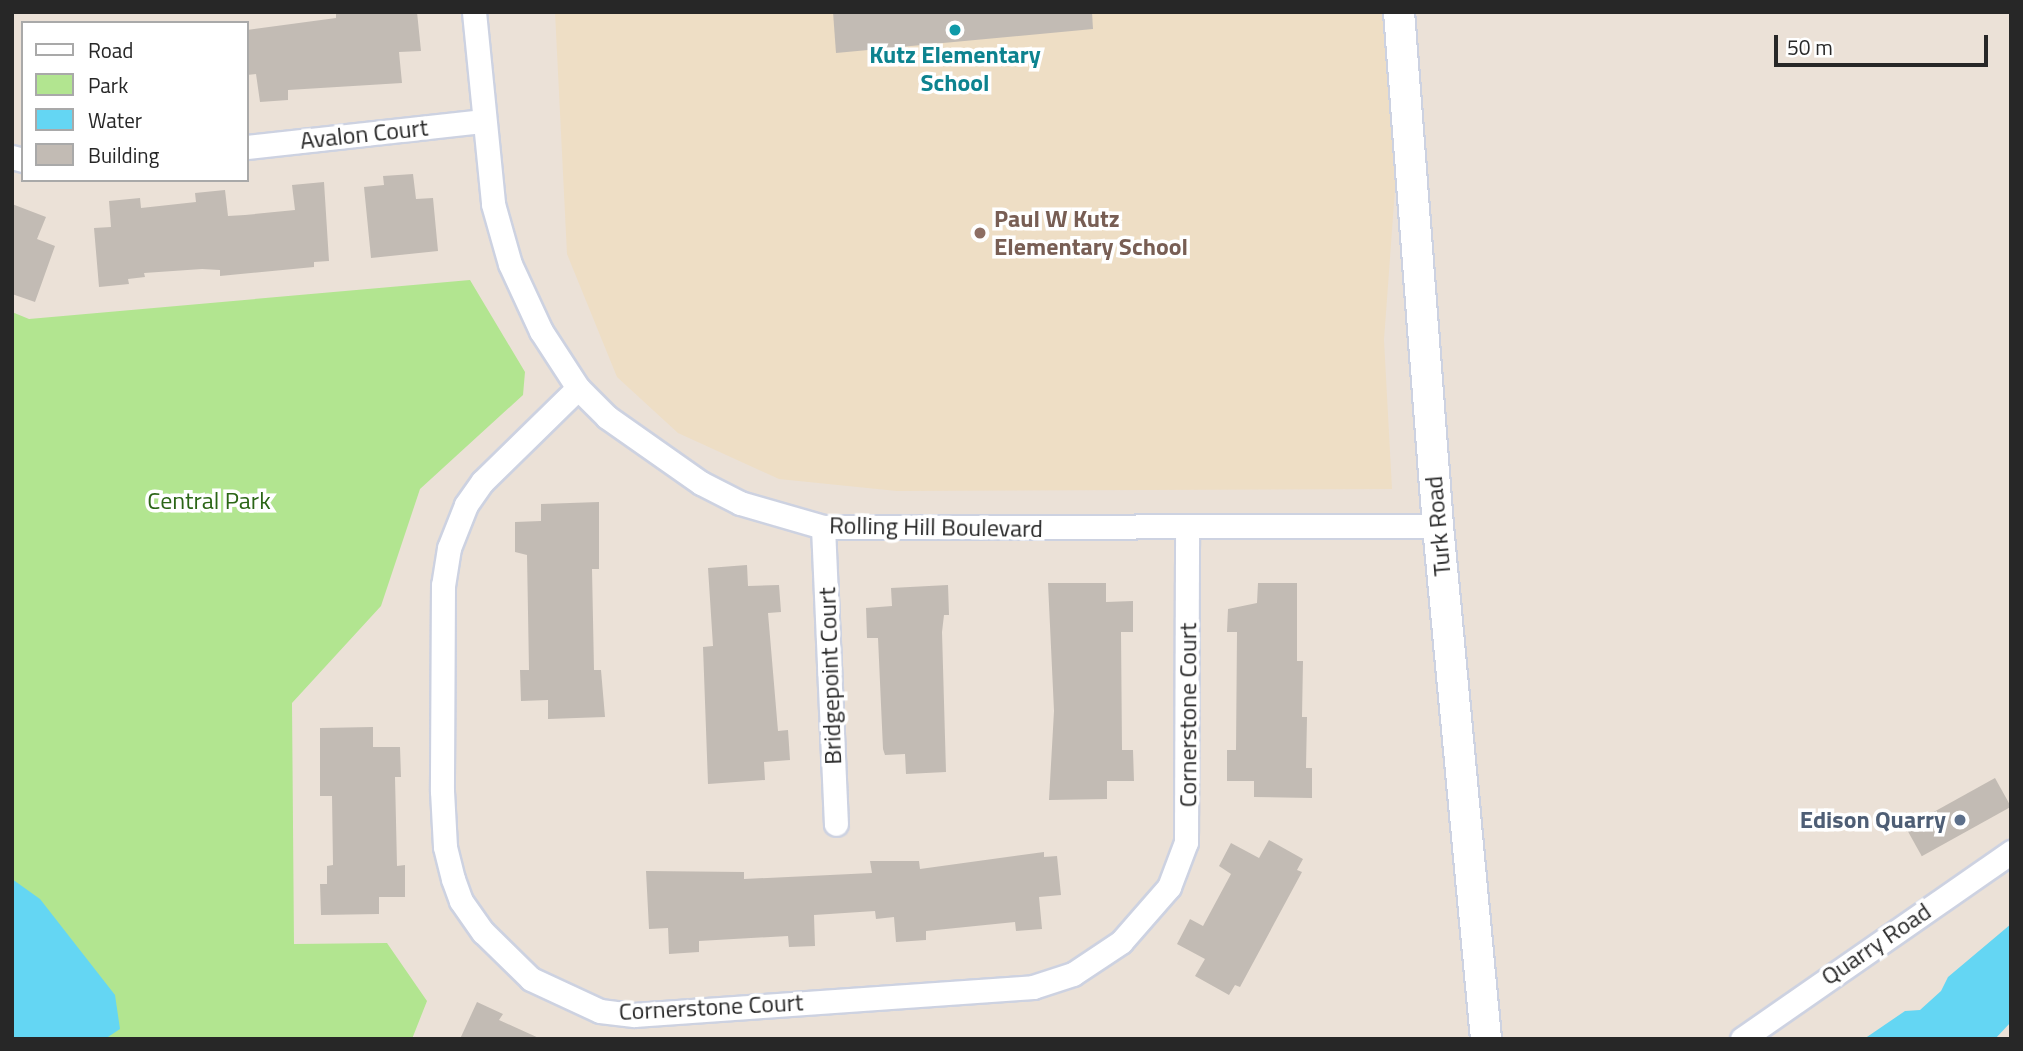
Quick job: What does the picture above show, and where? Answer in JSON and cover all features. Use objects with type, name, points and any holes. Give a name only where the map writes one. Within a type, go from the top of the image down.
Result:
[{"type":"street","name":"Rolling Hill Boulevard","points":[[474,12],[482,121],[493,204],[510,264],[541,331],[578,388],[618,425],[701,483],[740,503],[824,527],[1187,529],[1438,526]]},
{"type":"street","name":"Turk Road","points":[[1399,12],[1438,526],[1486,1039]]},
{"type":"street","name":"Avalon Court","points":[[248,146],[482,121]]},
{"type":"street","name":"Cornerstone Court","points":[[578,388],[482,482],[466,505],[449,548],[443,585],[442,791],[445,847],[453,879],[461,901],[483,932],[503,956],[531,979],[600,1011],[634,1015],[1032,987],[1073,974],[1127,938],[1169,887],[1186,842],[1187,529]]},
{"type":"street","name":"Bridgepoint Court","points":[[824,527],[836,824]]},
{"type":"street","name":"Quarry Road","points":[[1742,1039],[2011,852]]},
{"type":"shaded area","name":"Paul W Kutz Elementary School","points":[[555,12],[1387,12],[1397,162],[1384,340],[1392,489],[897,491],[779,479],[678,433],[617,377],[567,254]]},
{"type":"green space","name":"Central Park","points":[[470,280],[525,372],[523,395],[420,489],[381,606],[292,703],[294,944],[387,943],[427,1001],[412,1039],[12,1039],[12,312],[29,319]]},
{"type":"water","points":[[12,879],[40,899],[115,995],[120,1029],[105,1039],[12,1039]]},
{"type":"water","points":[[2011,924],[2011,1022],[1995,1039],[1864,1039],[1905,1011],[1920,1010],[1941,991],[1948,977]]},
{"type":"building","points":[[336,12],[417,12],[421,51],[399,52],[402,83],[288,90],[288,100],[260,102],[256,74],[248,75],[248,30],[336,18]]},
{"type":"building","name":"Kutz Elementary School","points":[[833,12],[1092,12],[1093,29],[836,53]]},
{"type":"building","points":[[413,174],[416,199],[433,198],[438,251],[371,258],[364,187],[384,185],[383,176]]},
{"type":"building","points":[[324,182],[329,261],[314,262],[314,267],[220,276],[220,270],[202,269],[144,273],[145,277],[128,279],[129,284],[99,287],[94,228],[111,227],[109,201],[140,198],[141,208],[196,202],[195,193],[225,190],[228,216],[245,215],[295,210],[292,185]]},
{"type":"building","points":[[12,204],[46,217],[37,239],[55,246],[35,302],[12,294]]},
{"type":"building","points":[[599,502],[599,569],[592,569],[594,670],[601,670],[605,717],[548,719],[548,700],[521,701],[520,670],[529,670],[527,555],[515,552],[515,522],[541,521],[541,504]]},
{"type":"building","points":[[747,565],[748,586],[779,585],[781,612],[768,613],[778,731],[788,730],[790,760],[764,762],[765,780],[708,784],[703,647],[713,646],[708,568]]},
{"type":"building","points":[[1048,583],[1106,583],[1106,602],[1133,601],[1133,632],[1121,632],[1122,750],[1133,750],[1134,781],[1107,781],[1107,799],[1049,800],[1054,711]]},
{"type":"building","points":[[1258,583],[1297,583],[1297,661],[1303,661],[1302,717],[1307,717],[1306,768],[1312,768],[1312,798],[1254,797],[1254,781],[1227,781],[1227,750],[1236,750],[1237,632],[1227,632],[1228,609],[1257,603]]},
{"type":"building","points":[[948,585],[949,615],[944,615],[942,632],[946,772],[906,774],[905,754],[885,755],[883,749],[878,638],[867,638],[866,608],[892,606],[891,588]]},
{"type":"building","points":[[373,727],[373,747],[400,747],[401,777],[395,777],[397,866],[405,865],[405,897],[379,897],[379,914],[321,915],[320,884],[327,884],[327,866],[333,865],[332,796],[320,796],[320,728]]},
{"type":"building","name":"Edison Quarry","points":[[1995,778],[2011,807],[1922,856],[1906,827]]},
{"type":"building","points":[[1269,840],[1303,859],[1297,870],[1302,872],[1240,987],[1235,985],[1229,995],[1195,976],[1205,959],[1177,944],[1190,919],[1203,926],[1231,874],[1219,866],[1231,843],[1259,858]]},
{"type":"building","points":[[1044,852],[1044,857],[1057,856],[1061,895],[1039,897],[1042,929],[1016,931],[1015,922],[926,931],[926,940],[896,942],[894,917],[876,919],[875,911],[814,915],[815,946],[789,947],[788,936],[699,941],[699,952],[669,954],[668,928],[649,929],[646,871],[744,872],[744,879],[872,873],[870,861],[919,861],[920,869]]},
{"type":"building","points":[[477,1002],[503,1014],[499,1020],[541,1039],[460,1039]]},
{"type":"place","name":"Kutz Elementary School","points":[[955,30]]},
{"type":"place","name":"Paul W Kutz Elementary School","points":[[980,233]]},
{"type":"place","name":"Edison Quarry","points":[[1960,820]]}]
